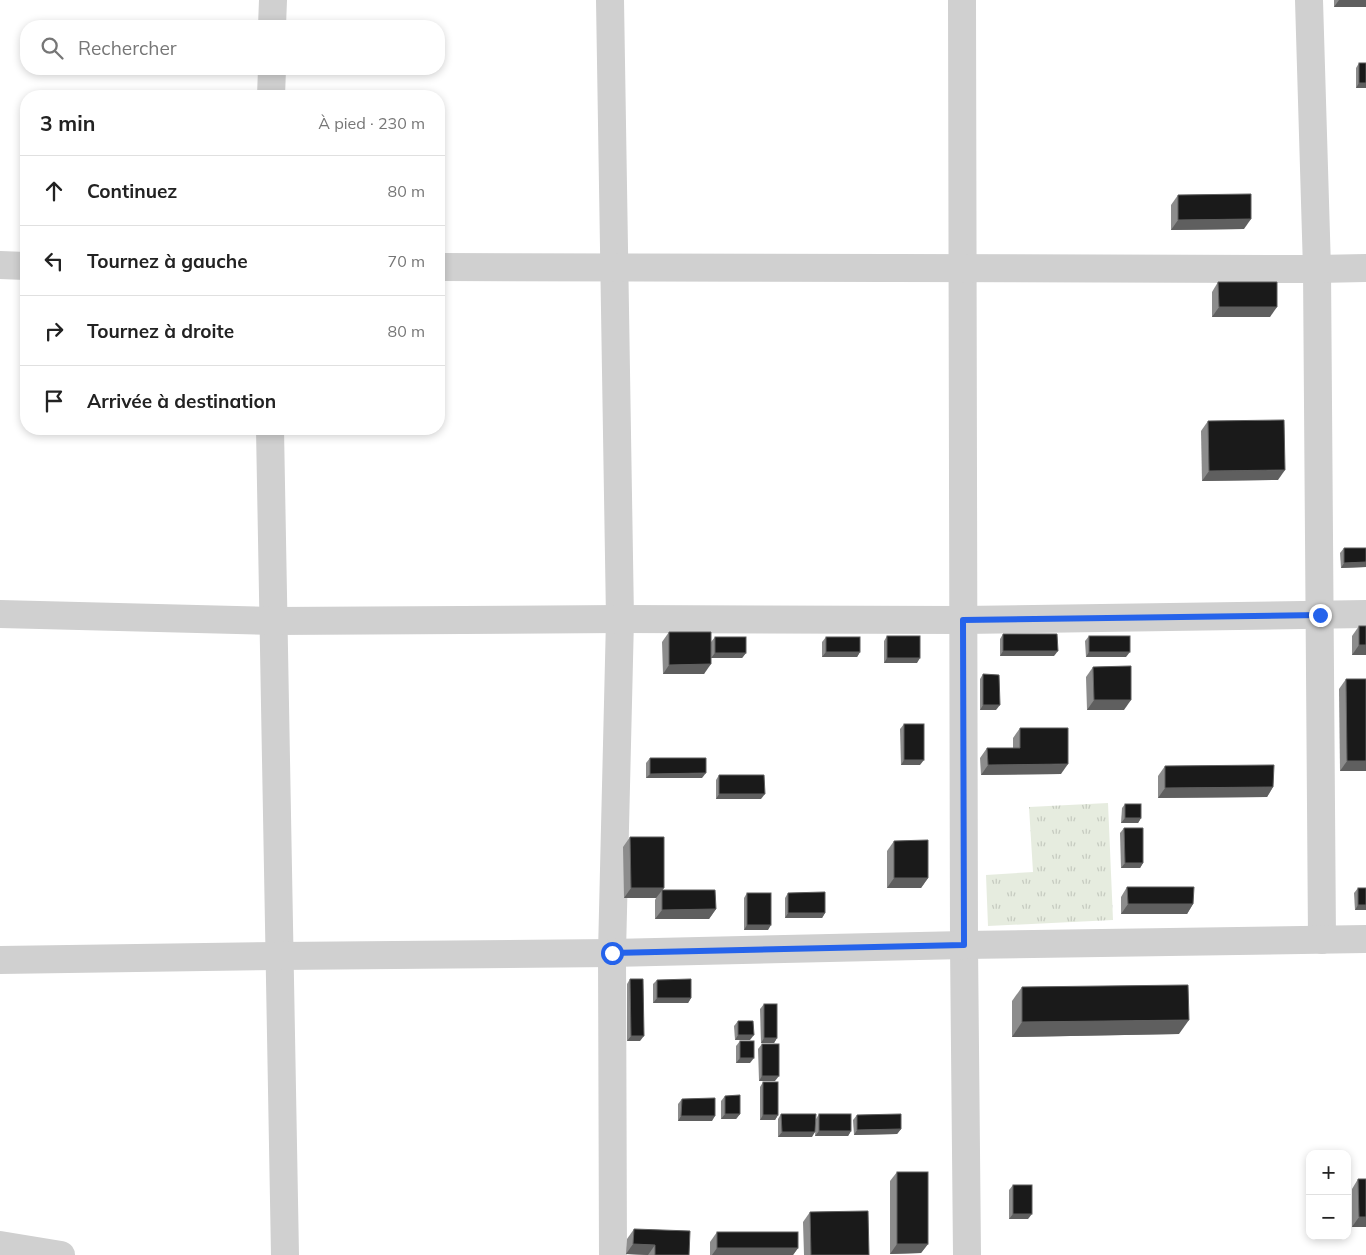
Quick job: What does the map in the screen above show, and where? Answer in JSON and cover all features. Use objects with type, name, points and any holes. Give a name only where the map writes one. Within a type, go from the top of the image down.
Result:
[{"type":"street","points":[[272,20],[273,0]]},
{"type":"street","points":[[610,0],[620,619],[612,953],[613,1255]]},
{"type":"street","points":[[962,0],[964,945],[967,1255]]},
{"type":"street","points":[[1309,0],[1317,269],[1322,940]]},
{"type":"street","points":[[271,90],[272,75]]},
{"type":"street","points":[[0,266],[20,266]]},
{"type":"street","points":[[445,267],[1366,268]]},
{"type":"street","points":[[270,435],[285,1255]]},
{"type":"street","points":[[0,614],[274,621],[963,620],[1366,614]]},
{"type":"street","points":[[0,960],[612,953],[1366,939]]},
{"type":"street","points":[[0,1245],[61,1255]]},
{"type":"green space","points":[[1108,803],[1113,920],[988,926],[986,875],[1033,872],[1029,807]]},
{"type":"building","points":[[1359,63],[1366,63],[1366,83],[1359,83]]},
{"type":"building","points":[[1251,194],[1251,219],[1178,220],[1178,195]]},
{"type":"building","points":[[1218,282],[1277,282],[1277,307],[1219,307]]},
{"type":"building","points":[[1284,420],[1285,470],[1209,471],[1208,421]]},
{"type":"building","points":[[1344,548],[1366,548],[1366,562],[1344,563]]},
{"type":"building","points":[[1359,626],[1366,626],[1366,645],[1359,645]]},
{"type":"building","points":[[669,632],[711,632],[711,664],[669,665]]},
{"type":"building","points":[[1003,634],[1057,634],[1058,651],[1003,651]]},
{"type":"building","points":[[887,636],[920,636],[920,658],[887,658]]},
{"type":"building","points":[[1089,636],[1130,636],[1130,652],[1089,652]]},
{"type":"building","points":[[715,637],[746,637],[746,653],[715,653]]},
{"type":"building","points":[[826,637],[860,637],[860,652],[826,652]]},
{"type":"building","points":[[1131,666],[1131,700],[1094,700],[1093,667]]},
{"type":"building","points":[[983,674],[999,675],[1000,705],[983,705]]},
{"type":"building","points":[[1346,679],[1366,679],[1366,761],[1347,761]]},
{"type":"building","points":[[904,724],[924,724],[924,760],[904,760]]},
{"type":"building","points":[[1020,728],[1068,728],[1068,764],[988,765],[987,748],[1020,748]]},
{"type":"building","points":[[650,758],[706,758],[706,773],[650,774]]},
{"type":"building","points":[[1274,765],[1273,787],[1165,788],[1165,766]]},
{"type":"building","points":[[719,775],[764,775],[765,794],[719,794]]},
{"type":"building","points":[[1125,804],[1141,804],[1141,818],[1125,818]]},
{"type":"building","points":[[1124,828],[1143,828],[1143,863],[1125,863]]},
{"type":"building","points":[[630,837],[664,837],[664,888],[631,888]]},
{"type":"building","points":[[928,840],[928,878],[894,878],[894,841]]},
{"type":"building","points":[[1127,887],[1194,887],[1193,904],[1128,904]]},
{"type":"building","points":[[1358,888],[1366,888],[1366,905],[1358,905]]},
{"type":"building","points":[[662,890],[715,890],[716,909],[662,910]]},
{"type":"building","points":[[825,892],[825,913],[788,913],[788,893]]},
{"type":"building","points":[[747,893],[771,893],[771,925],[747,925]]},
{"type":"building","points":[[630,979],[643,979],[644,1036],[631,1036]]},
{"type":"building","points":[[691,979],[691,998],[657,998],[657,980]]},
{"type":"building","points":[[1188,985],[1189,1020],[1022,1022],[1022,987]]},
{"type":"building","points":[[764,1004],[777,1004],[777,1038],[764,1038]]},
{"type":"building","points":[[738,1021],[753,1021],[754,1035],[738,1035]]},
{"type":"building","points":[[740,1041],[754,1041],[754,1058],[740,1058]]},
{"type":"building","points":[[762,1044],[779,1044],[779,1076],[762,1076]]},
{"type":"building","points":[[763,1082],[778,1082],[778,1115],[763,1115]]},
{"type":"building","points":[[740,1095],[740,1114],[725,1114],[725,1096]]},
{"type":"building","points":[[715,1098],[715,1116],[681,1116],[682,1099]]},
{"type":"building","points":[[781,1114],[816,1114],[815,1132],[782,1132]]},
{"type":"building","points":[[819,1114],[851,1114],[851,1131],[819,1131]]},
{"type":"building","points":[[901,1114],[901,1129],[857,1130],[857,1115]]},
{"type":"building","points":[[897,1172],[928,1172],[928,1244],[897,1244]]},
{"type":"building","points":[[1358,1179],[1366,1179],[1366,1217],[1359,1217]]},
{"type":"building","points":[[1013,1185],[1032,1185],[1032,1214],[1013,1214]]},
{"type":"building","points":[[868,1211],[869,1255],[811,1255],[810,1212]]},
{"type":"building","points":[[634,1229],[690,1231],[689,1255],[655,1255],[655,1245],[633,1244]]},
{"type":"building","points":[[717,1232],[798,1232],[798,1248],[717,1248]]},
{"type":"route","points":[[612,953],[964,945],[963,620],[1320,615]]}]
